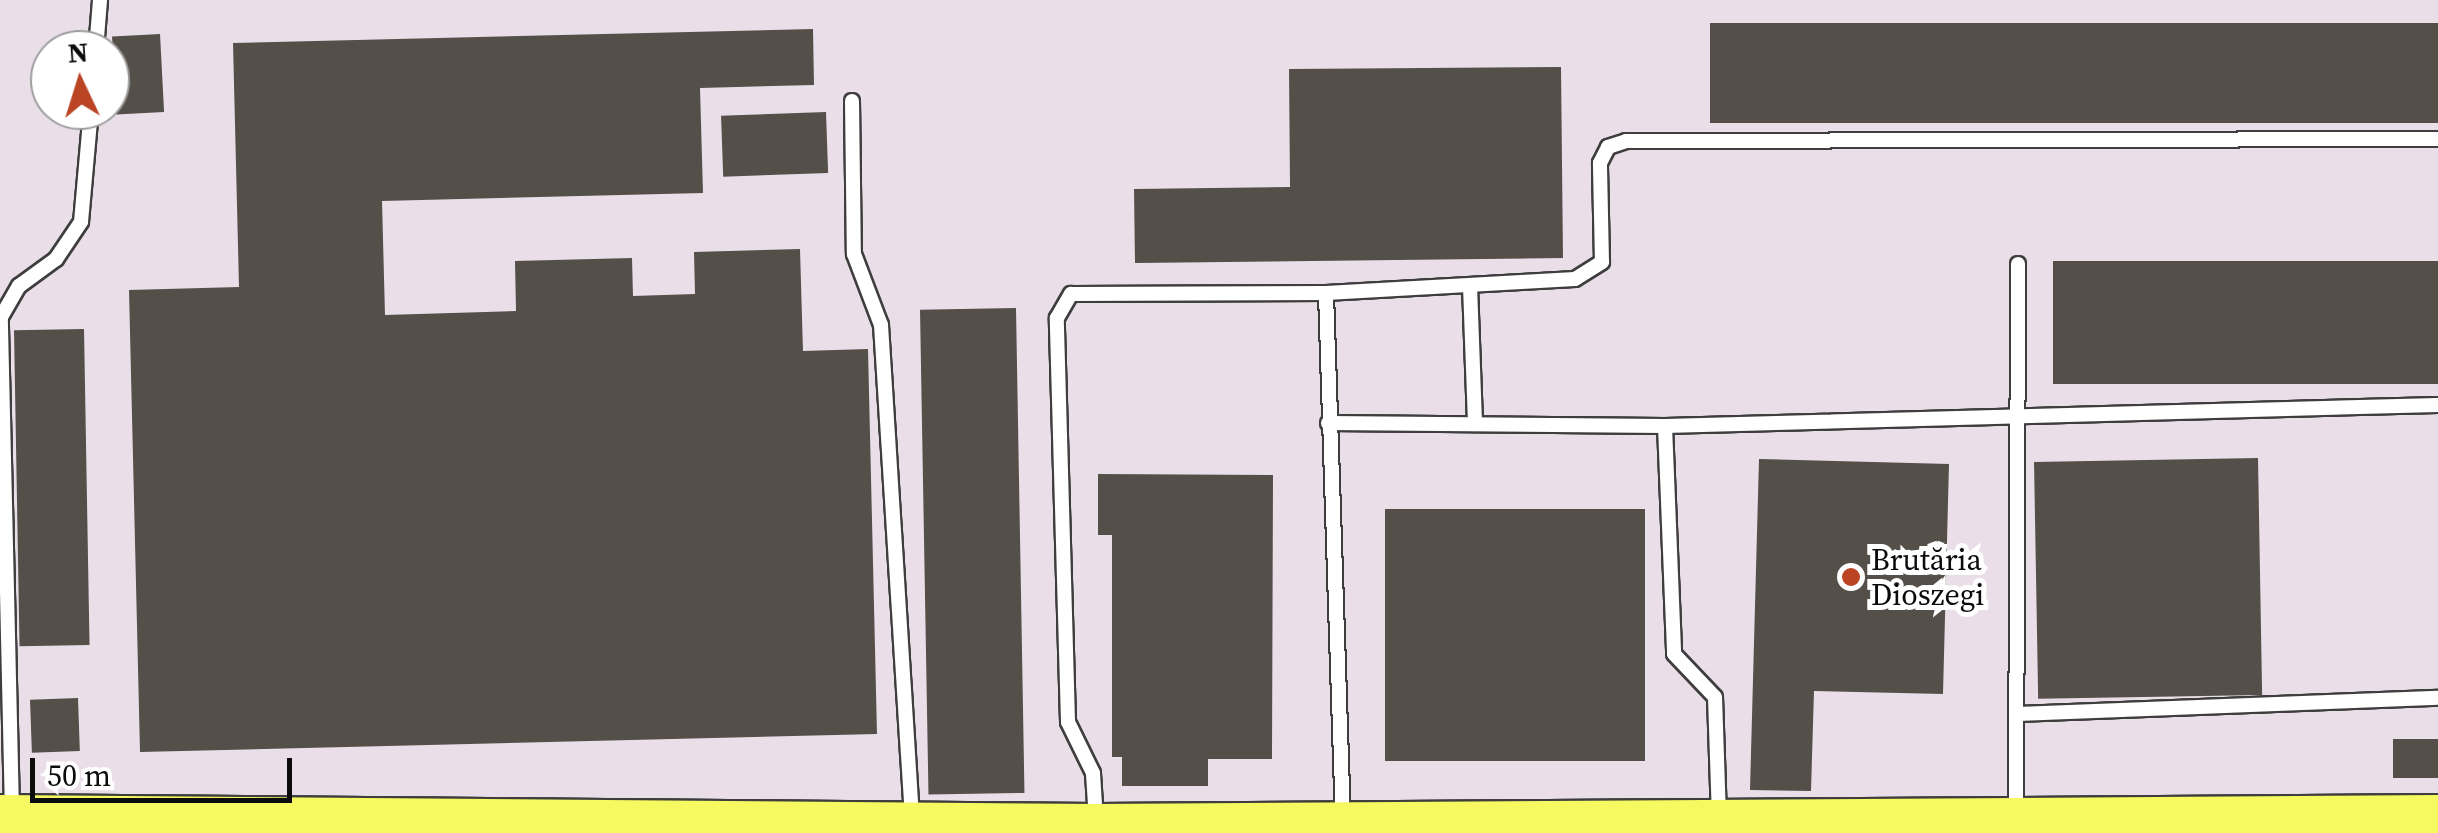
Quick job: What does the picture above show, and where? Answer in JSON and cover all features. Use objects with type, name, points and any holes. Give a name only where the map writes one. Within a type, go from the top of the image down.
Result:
[{"type":"main road","points":[[8,822],[912,820],[1096,826],[1343,821],[2438,817]]},
{"type":"lane","points":[[98,30],[100,0]]},
{"type":"lane","points":[[852,101],[854,254],[881,324],[912,820]]},
{"type":"lane","points":[[8,822],[1,317],[19,286],[56,258],[81,222],[88,130]]},
{"type":"lane","points":[[1096,826],[1093,773],[1068,722],[1057,318],[1071,294],[1326,294],[1470,286],[1593,272],[1602,262],[1600,163],[1608,146],[1626,141],[2438,140]]},
{"type":"lane","points":[[2016,820],[2018,264]]},
{"type":"lane","points":[[1470,286],[1474,424]]},
{"type":"lane","points":[[1326,294],[1343,821]]},
{"type":"lane","points":[[1328,423],[1664,426],[2015,412],[2438,404]]},
{"type":"lane","points":[[1664,426],[1674,654],[1715,698],[1719,822]]},
{"type":"lane","points":[[2018,714],[2438,698]]},
{"type":"shaded area","points":[[0,0],[2438,0],[2438,833],[0,833]]},
{"type":"building","points":[[1710,23],[2438,23],[2438,123],[1710,123]]},
{"type":"building","points":[[813,29],[814,85],[700,88],[703,193],[382,201],[385,315],[516,311],[515,261],[632,258],[633,296],[695,294],[694,252],[800,249],[803,351],[868,349],[877,734],[140,752],[129,290],[239,287],[233,43]]},
{"type":"building","points":[[160,34],[164,112],[130,114],[130,36]]},
{"type":"building","points":[[1561,67],[1563,258],[1135,263],[1134,189],[1290,187],[1289,69]]},
{"type":"building","points":[[826,112],[828,173],[723,177],[721,116]]},
{"type":"building","points":[[2053,261],[2438,261],[2438,384],[2053,384]]},
{"type":"building","points":[[1016,308],[1024,793],[928,795],[920,310]]},
{"type":"building","points":[[84,329],[90,645],[20,646],[14,330]]},
{"type":"building","points":[[2258,458],[2262,695],[2038,699],[2034,462]]},
{"type":"building","name":"Brutăria Dioszegi","points":[[1759,459],[1949,464],[1943,694],[1814,691],[1811,791],[1750,790]]},
{"type":"building","points":[[1098,474],[1273,475],[1272,759],[1208,759],[1208,786],[1122,786],[1122,757],[1112,757],[1112,535],[1098,535]]},
{"type":"building","points":[[1385,509],[1645,509],[1645,761],[1385,761]]},
{"type":"building","points":[[78,698],[80,751],[32,753],[30,700]]},
{"type":"building","points":[[2393,739],[2438,739],[2438,778],[2393,778]]},
{"type":"place","name":"Brutăria Dioszegi","points":[[1851,577]]}]
